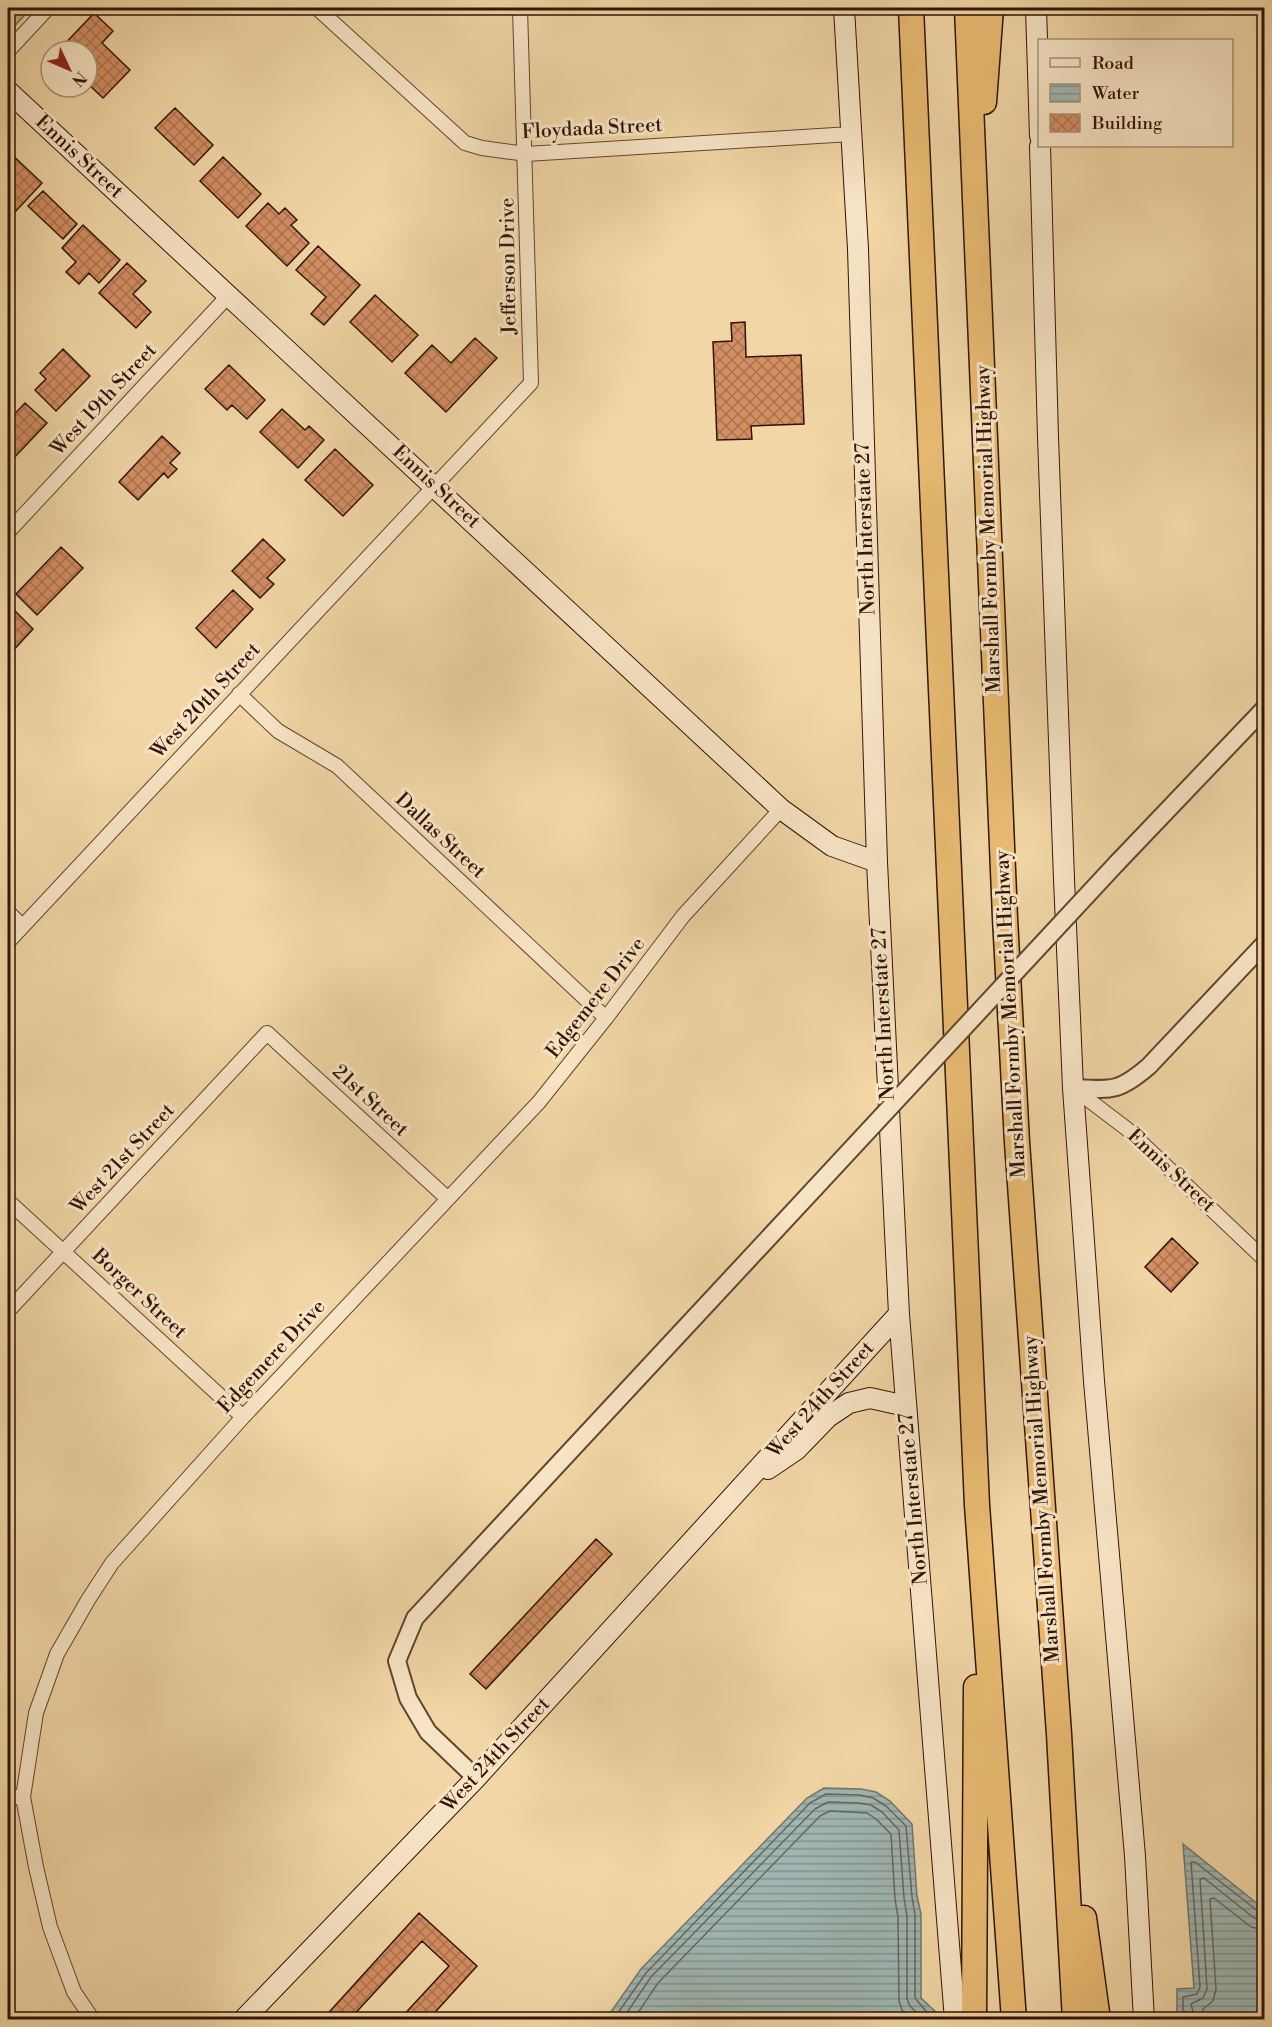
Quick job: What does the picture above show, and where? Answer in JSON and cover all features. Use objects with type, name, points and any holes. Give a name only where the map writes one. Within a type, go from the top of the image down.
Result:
[{"type":"highway","points":[[911,8],[978,1504],[1014,2019]]},
{"type":"highway","name":"Marshall Formby Memorial Highway","points":[[967,8],[1005,918],[1017,1142],[1059,1734],[1075,2019]]},
{"type":"highway","points":[[975,200],[991,8]]},
{"type":"highway","points":[[974,2019],[978,1504]]},
{"type":"highway","points":[[1059,1734],[1098,2019]]},
{"type":"main road","name":"North Interstate 27","points":[[844,8],[858,249],[877,862],[899,1314],[955,2019]]},
{"type":"main road","points":[[1036,8],[1038,72]]},
{"type":"main road","name":"Ennis Street","points":[[8,91],[781,809],[832,846],[877,862]]},
{"type":"main road","points":[[1040,147],[1047,437],[1073,1088],[1094,1381],[1135,1856],[1143,2019]]},
{"type":"main road","name":"West 24th Street","points":[[243,2019],[476,1778],[899,1314]]},
{"type":"main road","name":"West 24th Street","points":[[743,1485],[796,1450],[828,1417],[849,1403],[870,1398],[906,1406]]},
{"type":"street","points":[[8,51],[48,8]]},
{"type":"street","name":"Floydada Street","points":[[316,8],[465,143],[483,148],[526,154],[851,134]]},
{"type":"street","name":"Jefferson Drive","points":[[435,486],[531,383],[520,8]]},
{"type":"street","name":"West 19th Street","points":[[8,532],[229,295]]},
{"type":"street","name":"West 20th Street","points":[[8,942],[435,486]]},
{"type":"street","name":"Dallas Street","points":[[239,694],[279,731],[337,766],[606,1018]]},
{"type":"street","points":[[476,1778],[428,1732],[408,1698],[398,1661],[415,1618],[1117,863],[1264,709]]},
{"type":"street","name":"Edgemere Drive","points":[[93,2019],[74,1992],[50,1927],[23,1797],[36,1713],[57,1654],[112,1563],[243,1417],[538,1102],[606,1018],[683,916],[781,809]]},
{"type":"street","points":[[8,912],[22,926]]},
{"type":"street","points":[[1073,1088],[1107,1090],[1129,1083],[1149,1066],[1264,944]]},
{"type":"street","name":"21st Street","points":[[267,1033],[447,1198]]},
{"type":"street","name":"West 21st Street","points":[[8,1311],[267,1033]]},
{"type":"street","name":"Ennis Street","points":[[1073,1088],[1127,1129],[1264,1259]]},
{"type":"street","name":"Borger Street","points":[[8,1200],[243,1417]]},
{"type":"street","points":[[8,1797],[23,1797]]},
{"type":"green space","points":[[8,8],[31,8],[8,33]]},
{"type":"water","points":[[824,1788],[861,1789],[876,1792],[890,1801],[912,1824],[917,1896],[921,1914],[921,1998],[938,2014],[937,2019],[606,2019],[641,1969],[807,1798]]},
{"type":"water","points":[[1183,1844],[1264,1909],[1264,2019],[1188,2019],[1177,2015],[1177,1989],[1194,1988]]},
{"type":"building","points":[[94,13],[113,31],[102,43],[130,70],[103,98],[99,94],[99,39],[69,39]]},
{"type":"building","points":[[175,108],[213,145],[194,165],[155,128]]},
{"type":"building","points":[[8,151],[42,183],[15,212],[8,205]]},
{"type":"building","points":[[223,157],[261,194],[238,218],[200,181]]},
{"type":"building","points":[[43,191],[77,224],[63,239],[28,206]]},
{"type":"building","points":[[268,203],[279,214],[285,208],[297,220],[291,225],[309,243],[287,266],[246,226]]},
{"type":"building","points":[[83,225],[120,260],[99,283],[89,273],[79,284],[66,272],[76,262],[62,248]]},
{"type":"building","points":[[318,246],[360,285],[324,325],[311,314],[326,297],[296,270]]},
{"type":"building","points":[[127,263],[146,281],[133,294],[151,312],[136,328],[99,293]]},
{"type":"building","points":[[375,295],[418,335],[392,362],[350,322]]},
{"type":"building","points":[[745,322],[746,357],[801,355],[804,424],[751,426],[752,439],[717,440],[713,342],[732,341],[731,323]]},
{"type":"building","points":[[475,338],[497,358],[446,412],[405,373],[432,345],[451,363]]},
{"type":"building","points":[[63,349],[90,376],[56,411],[35,390],[46,379],[40,373]]},
{"type":"building","points":[[229,365],[265,400],[247,419],[232,405],[227,410],[205,389]]},
{"type":"building","points":[[25,403],[47,423],[8,464],[8,421]]},
{"type":"building","points":[[282,409],[305,430],[309,426],[324,440],[298,468],[260,432]]},
{"type":"building","points":[[162,436],[180,453],[170,463],[177,469],[168,478],[164,473],[138,500],[119,482]]},
{"type":"building","points":[[335,449],[373,485],[343,516],[305,480]]},
{"type":"building","points":[[263,539],[285,560],[267,578],[274,584],[260,598],[232,571]]},
{"type":"building","points":[[61,547],[83,568],[37,615],[16,594]]},
{"type":"building","points":[[233,590],[253,609],[216,648],[196,628]]},
{"type":"building","points":[[8,604],[33,629],[8,656]]},
{"type":"building","points":[[1172,1238],[1198,1263],[1171,1292],[1145,1267]]},
{"type":"building","points":[[596,1539],[612,1554],[486,1689],[470,1674]]},
{"type":"building","points":[[419,1913],[477,1966],[428,2020],[399,2020],[449,1966],[422,1941],[349,2020],[322,2020]]}]
